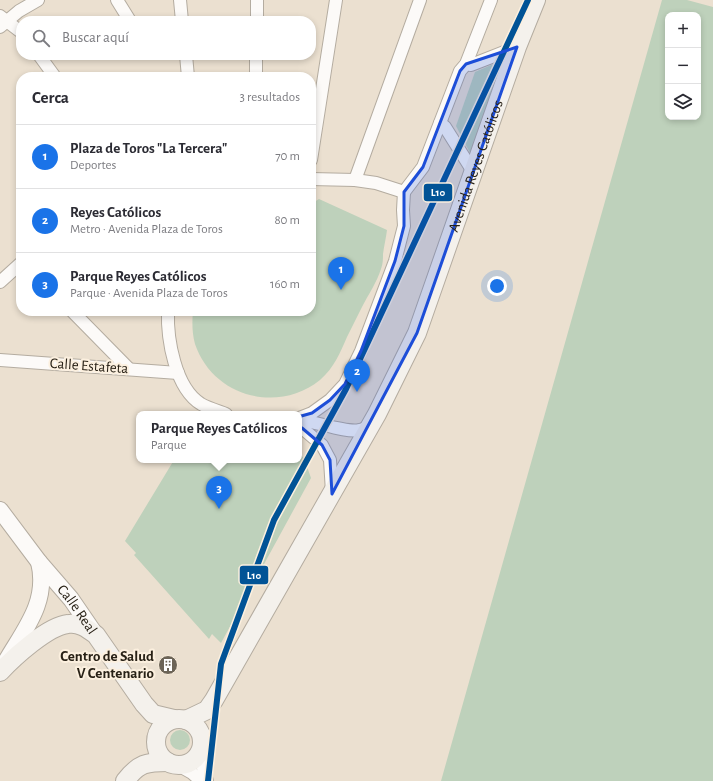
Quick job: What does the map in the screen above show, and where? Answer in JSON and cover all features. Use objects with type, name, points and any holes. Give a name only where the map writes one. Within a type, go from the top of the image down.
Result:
[{"type":"main road","name":"Avenida Reyes Católicos","points":[[214,700],[332,494],[417,334],[517,47],[536,0]]},
{"type":"main road","points":[[0,671],[31,644],[59,626],[76,624],[86,627],[96,635]]},
{"type":"main road","name":"Calle Real","points":[[96,635],[144,704],[153,714],[180,720]]},
{"type":"main road","points":[[172,763],[163,758],[156,745],[156,737],[163,726],[207,710],[214,700]]},
{"type":"main road","points":[[125,781],[138,767],[149,763],[190,762],[195,757],[201,745],[214,700]]},
{"type":"main road","points":[[180,720],[196,727],[201,745]]},
{"type":"street","points":[[16,29],[2,21],[38,0]]},
{"type":"street","points":[[117,0],[127,16]]},
{"type":"street","points":[[180,0],[182,16]]},
{"type":"street","points":[[257,0],[257,16]]},
{"type":"street","points":[[316,128],[336,0]]},
{"type":"street","points":[[356,180],[420,0]]},
{"type":"street","points":[[302,418],[312,414],[330,400],[345,384],[361,351],[395,261],[404,226],[404,192],[424,167],[460,71],[466,64],[491,0]]},
{"type":"street","points":[[466,64],[471,64],[517,47]]},
{"type":"street","points":[[43,60],[51,72]]},
{"type":"street","points":[[186,60],[188,72]]},
{"type":"street","points":[[256,60],[256,72]]},
{"type":"street","points":[[440,123],[445,127],[474,173]]},
{"type":"street","points":[[316,179],[356,180],[376,183],[404,192]]},
{"type":"street","points":[[0,282],[16,268]]},
{"type":"street","points":[[77,316],[129,369]]},
{"type":"street","points":[[168,316],[171,350],[178,373],[190,395],[201,404],[218,411]]},
{"type":"street","name":"Calle Estafeta","points":[[0,360],[178,373]]},
{"type":"street","points":[[302,420],[346,430],[358,430],[370,425]]},
{"type":"street","points":[[302,428],[322,445],[330,460],[332,494]]},
{"type":"street","name":"Calle Real","points":[[0,510],[39,562],[71,599],[96,635]]},
{"type":"street","points":[[0,671],[33,617],[40,597],[42,579],[39,562]]},
{"type":"street","points":[[201,745],[202,765],[207,781]]},
{"type":"street","points":[[172,763],[192,773],[201,781]]},
{"type":"highlighted area","points":[[517,47],[417,333],[332,494],[330,460],[322,445],[302,428],[280,422],[312,413],[330,400],[345,384],[361,351],[395,261],[404,226],[404,192],[423,167],[460,71],[466,64]]},
{"type":"green space","points":[[662,0],[687,0],[713,7],[713,781],[441,781]]},
{"type":"green space","points":[[505,59],[470,153],[456,126],[475,72]]},
{"type":"green space","points":[[319,199],[387,230],[382,265],[379,274],[336,360],[320,380],[303,390],[285,396],[267,398],[248,395],[231,388],[216,377],[204,362],[194,340],[192,328],[193,316],[316,316],[316,201]]},
{"type":"green space","points":[[302,456],[304,458],[311,478],[221,643],[212,634],[209,639],[134,555],[136,553],[125,541],[172,463],[302,463]]},
{"type":"green space","points":[[180,730],[187,733],[190,740],[187,747],[180,750],[173,747],[170,740],[173,733]]},
{"type":"transit line","name":"L10","points":[[208,781],[221,664],[274,520],[346,389],[528,0]]},
{"type":"place","name":"Plaza de Toros \"La Tercera\"","points":[[341,290]]},
{"type":"place","name":"Reyes Católicos","points":[[357,392]]},
{"type":"place","name":"Parque Reyes Católicos","points":[[219,509]]},
{"type":"place","name":"Centro de Salud V Centenario","points":[[168,665]]}]
